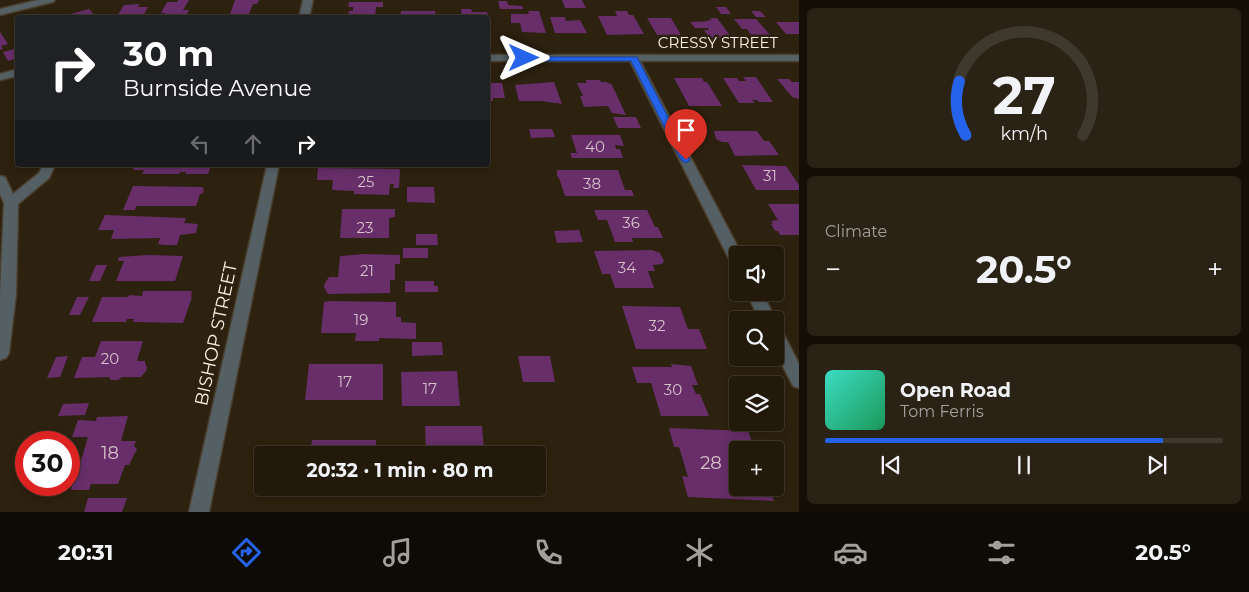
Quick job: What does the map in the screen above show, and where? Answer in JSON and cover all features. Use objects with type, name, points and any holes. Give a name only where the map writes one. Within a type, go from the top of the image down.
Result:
[{"type":"street","points":[[0,12],[50,0]]},
{"type":"street","points":[[305,15],[308,0]]},
{"type":"street","name":"CRESSY STREET","points":[[490,58],[799,58]]},
{"type":"street","points":[[634,59],[730,246]]},
{"type":"street","points":[[0,77],[15,73]]},
{"type":"street","points":[[11,202],[44,175],[48,167]]},
{"type":"street","name":"BISHOP STREET","points":[[199,512],[273,167]]},
{"type":"street","points":[[0,180],[11,202],[8,294],[0,353]]},
{"type":"street","points":[[784,352],[799,381]]},
{"type":"building","points":[[178,0],[189,0],[183,10],[189,10],[186,15],[164,15],[165,13],[161,13],[167,2],[177,2]]},
{"type":"building","points":[[235,0],[259,0],[257,4],[253,4],[249,14],[230,14]]},
{"type":"building","points":[[562,0],[582,0],[586,8],[565,8]]},
{"type":"building","points":[[498,1],[507,1],[508,5],[522,6],[523,9],[500,9]]},
{"type":"building","points":[[349,2],[383,2],[383,7],[376,7],[375,15],[348,15],[349,11],[353,11],[353,7],[348,7]]},
{"type":"building","points":[[140,4],[138,7],[148,7],[144,15],[118,15],[124,5]]},
{"type":"building","points":[[716,7],[726,7],[731,14],[721,14]]},
{"type":"building","points":[[89,9],[94,15],[72,15]]},
{"type":"building","points":[[461,9],[471,9],[472,12],[487,12],[488,15],[462,15]]},
{"type":"building","points":[[401,11],[435,11],[436,15],[400,15]]},
{"type":"building","points":[[528,11],[539,11],[546,33],[522,32],[520,23],[511,23],[511,14],[529,14]]},
{"type":"building","points":[[615,11],[627,11],[629,15],[633,15],[644,34],[607,35],[598,16],[617,16]]},
{"type":"building","points":[[751,11],[760,11],[766,17],[756,17]]},
{"type":"building","points":[[550,17],[565,17],[566,21],[580,20],[587,33],[555,33]]},
{"type":"building","points":[[647,18],[671,18],[681,35],[657,35]]},
{"type":"building","points":[[710,18],[717,18],[732,38],[710,39],[704,30],[709,30],[708,28],[695,28],[691,23],[712,20]]},
{"type":"building","points":[[734,19],[756,19],[773,38],[753,38],[747,29],[742,29]]},
{"type":"building","points":[[776,22],[799,22],[799,34],[786,34]]},
{"type":"building","points":[[0,32],[8,44],[1,46],[3,49],[0,50]]},
{"type":"building","points":[[15,49],[15,59],[8,61],[3,52]]},
{"type":"building","points":[[743,77],[756,77],[773,102],[752,100],[755,103],[739,103],[723,78],[737,78],[739,81],[746,81]]},
{"type":"building","points":[[674,78],[702,78],[704,82],[707,82],[722,106],[689,106]]},
{"type":"building","points":[[777,79],[789,79],[792,82],[799,82],[799,99],[792,97]]},
{"type":"building","points":[[585,80],[600,80],[601,82],[613,85],[626,115],[612,113],[608,106],[584,107],[580,96],[583,96],[577,83],[587,83]]},
{"type":"building","points":[[554,82],[562,104],[542,101],[519,101],[515,85]]},
{"type":"building","points":[[490,83],[502,83],[505,98],[493,98],[493,101],[490,101]]},
{"type":"building","points":[[613,117],[636,117],[641,128],[618,128]]},
{"type":"building","points":[[529,129],[552,129],[555,137],[531,138]]},
{"type":"building","points":[[714,131],[757,131],[764,141],[769,141],[779,155],[735,156],[728,142],[716,139]]},
{"type":"building","points":[[571,135],[620,135],[624,146],[615,145],[616,149],[620,149],[623,158],[572,158],[570,153],[577,153]]},
{"type":"building","points":[[742,165],[786,166],[799,185],[799,190],[756,190]]},
{"type":"building","points":[[134,167],[210,167],[208,174],[185,174],[186,172],[180,172],[179,174],[142,174],[144,170],[133,170]]},
{"type":"building","points":[[318,168],[400,169],[399,188],[393,188],[394,184],[390,184],[389,195],[354,194],[354,191],[332,190],[333,180],[317,180]]},
{"type":"building","points":[[557,170],[618,170],[625,190],[632,190],[634,196],[565,196],[557,176]]},
{"type":"building","points":[[133,186],[202,187],[204,189],[196,206],[136,206],[135,210],[123,210]]},
{"type":"building","points":[[407,187],[434,187],[435,203],[407,202]]},
{"type":"building","points":[[768,204],[799,204],[799,235],[780,235],[778,231],[775,231],[771,221],[778,220]]},
{"type":"building","points":[[342,209],[395,209],[395,217],[389,218],[389,238],[340,238]]},
{"type":"building","points":[[594,210],[647,210],[663,238],[632,238],[633,242],[615,242],[607,220],[598,220]]},
{"type":"building","points":[[105,215],[186,218],[184,223],[198,224],[196,233],[180,235],[177,245],[164,245],[158,244],[160,238],[111,239],[114,230],[98,230]]},
{"type":"building","points":[[579,230],[583,242],[557,243],[554,231]]},
{"type":"building","points":[[416,234],[437,234],[438,245],[416,245]]},
{"type":"building","points":[[403,248],[428,248],[428,258],[403,258]]},
{"type":"building","points":[[652,250],[660,253],[664,261],[662,264],[653,265],[655,271],[648,271],[654,288],[615,288],[610,274],[602,274],[594,251]]},
{"type":"building","points":[[364,254],[400,255],[400,264],[395,264],[395,280],[390,280],[390,293],[328,294],[324,287],[325,283],[329,277],[338,277],[340,256]]},
{"type":"building","points":[[147,255],[183,256],[175,281],[116,281],[124,261],[118,261],[119,257]]},
{"type":"building","points":[[96,265],[107,265],[100,281],[89,281]]},
{"type":"building","points":[[405,281],[434,281],[434,286],[438,286],[438,292],[405,292]]},
{"type":"building","points":[[143,291],[192,291],[192,297],[183,323],[133,322],[134,319],[127,319],[126,322],[92,322],[102,297],[142,296]]},
{"type":"building","points":[[77,297],[89,297],[80,315],[69,315]]},
{"type":"building","points":[[324,302],[396,302],[396,317],[401,317],[401,322],[416,323],[416,339],[379,338],[379,341],[355,341],[356,333],[321,333]]},
{"type":"building","points":[[622,306],[680,307],[688,329],[699,329],[707,349],[636,349]]},
{"type":"building","points":[[101,341],[143,341],[137,361],[145,361],[146,371],[141,377],[122,377],[118,380],[111,380],[109,377],[74,378],[82,357],[95,357]]},
{"type":"building","points":[[412,342],[442,342],[443,355],[412,356]]},
{"type":"building","points":[[68,356],[60,377],[47,378],[56,357]]},
{"type":"building","points":[[518,356],[550,356],[555,382],[523,382]]},
{"type":"building","points":[[309,364],[383,364],[383,400],[305,400]]},
{"type":"building","points":[[671,364],[691,366],[698,385],[692,385],[696,394],[700,394],[709,416],[661,416],[651,383],[637,383],[632,367],[672,367]]},
{"type":"building","points":[[457,371],[460,406],[402,406],[401,372]]},
{"type":"building","points":[[89,403],[85,415],[58,416],[63,404]]},
{"type":"building","points":[[128,416],[121,441],[136,441],[134,446],[137,449],[129,465],[125,465],[118,484],[91,484],[89,490],[80,490],[80,464],[88,437],[80,437],[80,431],[74,431],[78,420],[96,421],[97,417]]},
{"type":"building","points":[[425,426],[482,426],[484,446],[426,446]]},
{"type":"building","points":[[669,428],[748,431],[752,441],[729,441],[729,496],[772,496],[774,501],[688,497],[682,476],[688,477],[679,447],[674,447]]},
{"type":"building","points":[[312,440],[376,440],[376,446],[311,446]]},
{"type":"building","points":[[88,498],[127,498],[122,512],[84,512]]},
{"type":"route","points":[[524,58],[634,59],[686,160]]}]
